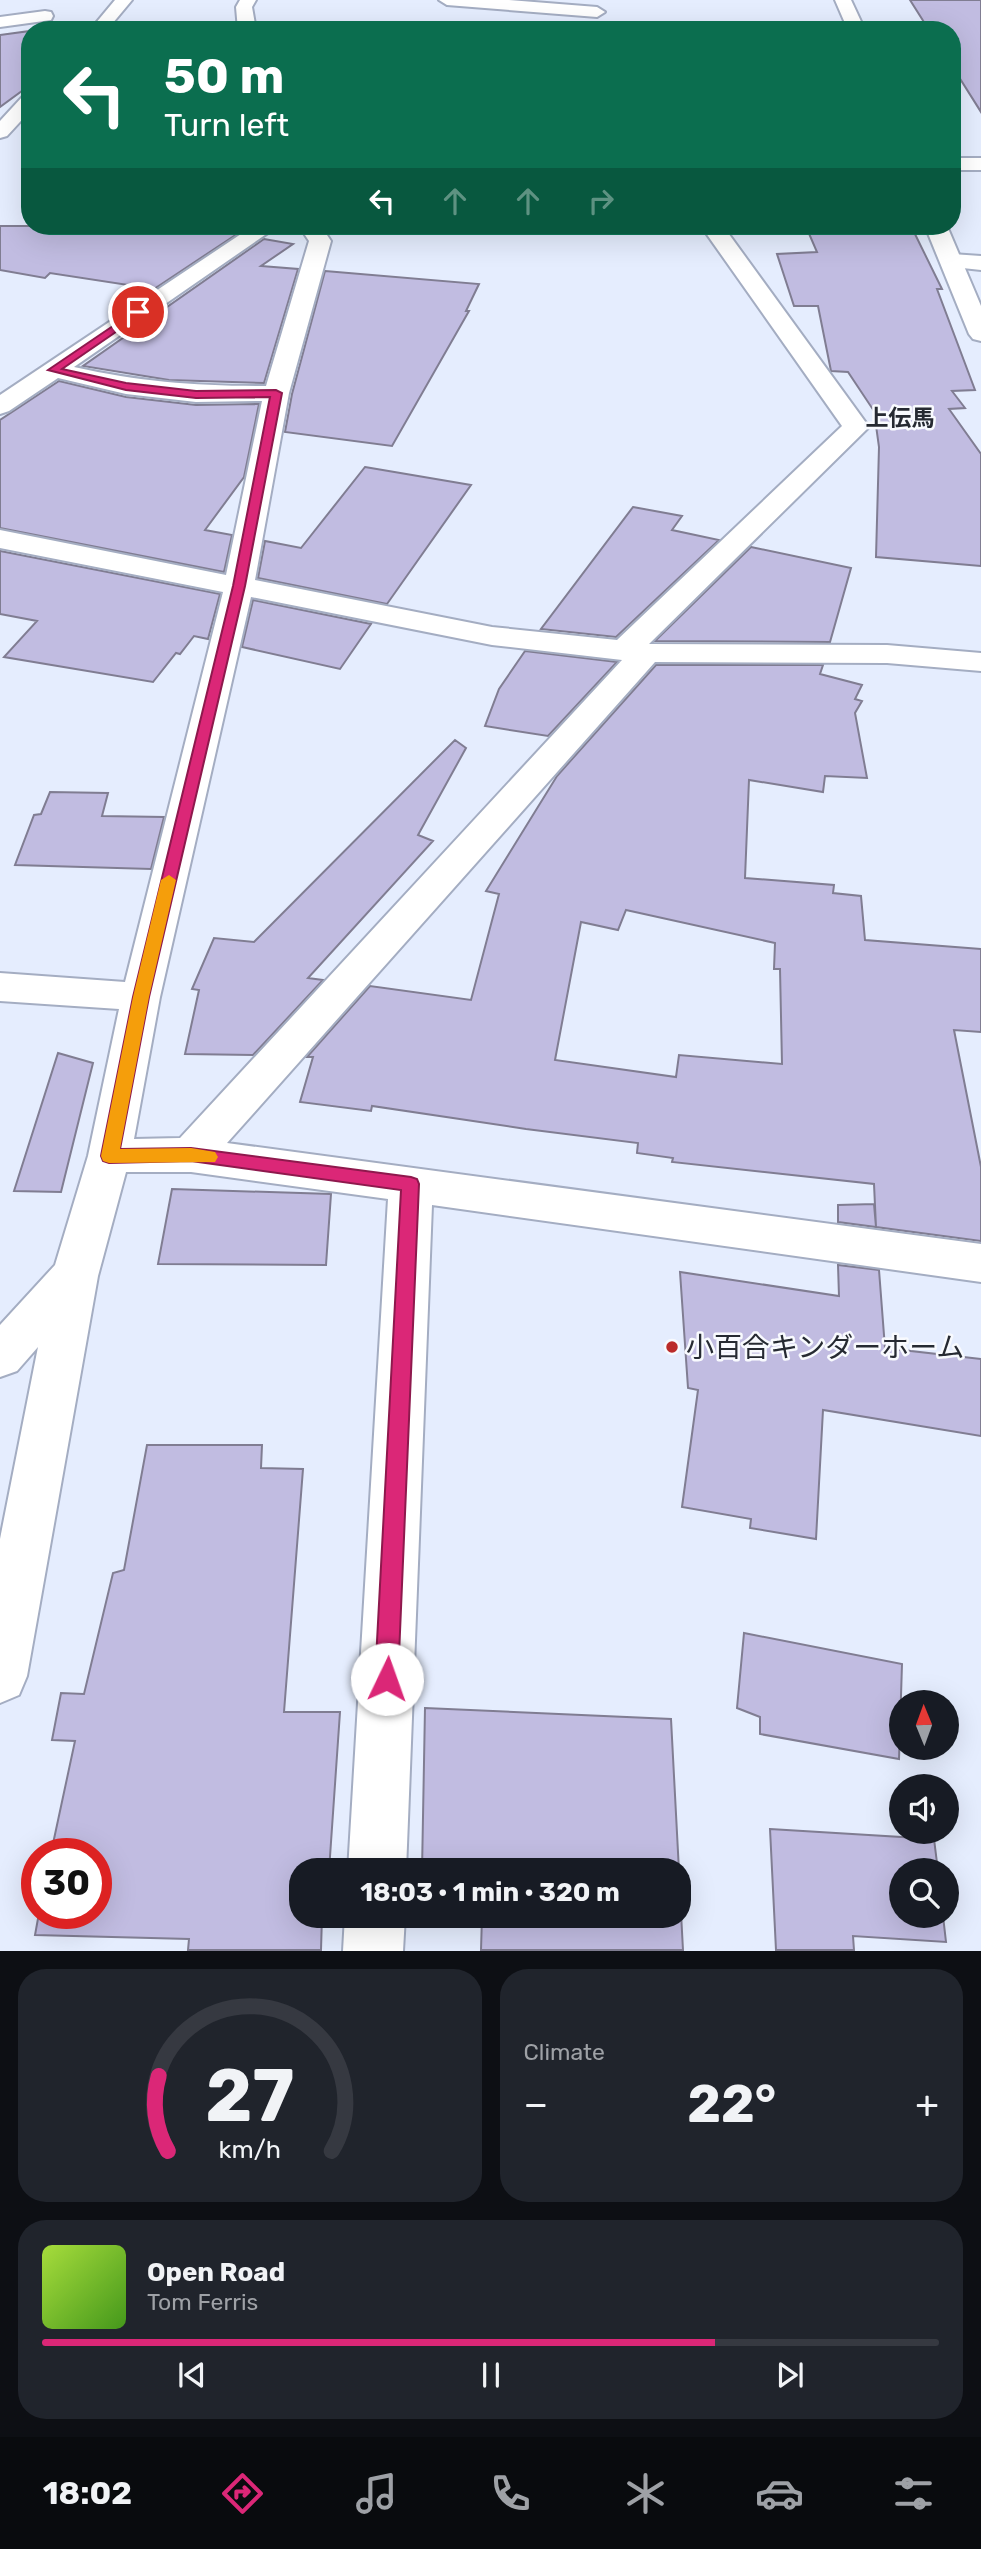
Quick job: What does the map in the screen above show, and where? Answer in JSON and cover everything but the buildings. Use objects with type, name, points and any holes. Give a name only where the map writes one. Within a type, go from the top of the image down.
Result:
[{"type":"street","points":[[106,21],[124,0]]},
{"type":"street","points":[[246,21],[244,7],[248,0]]},
{"type":"street","points":[[447,0],[597,12]]},
{"type":"street","points":[[584,21],[616,0]]},
{"type":"street","points":[[843,0],[853,21]]},
{"type":"street","points":[[0,22],[45,16]]},
{"type":"street","points":[[1,129],[21,109]]},
{"type":"street","points":[[961,164],[981,164]]},
{"type":"street","points":[[0,406],[254,235]]},
{"type":"street","points":[[0,1676],[75,1276],[109,1156],[141,997],[239,586],[276,393],[320,241],[316,235]]},
{"type":"street","points":[[191,1154],[635,652],[856,427],[718,235]]},
{"type":"street","points":[[940,235],[981,334]]},
{"type":"street","points":[[952,261],[981,263]]},
{"type":"street","points":[[53,370],[126,386],[196,394],[276,393]]},
{"type":"street","points":[[0,539],[492,636],[635,652],[887,654],[981,662]]},
{"type":"street","points":[[0,987],[141,997]]},
{"type":"street","points":[[109,1156],[191,1154],[981,1263]]},
{"type":"street","points":[[378,1858],[411,1184]]},
{"type":"street","points":[[0,1357],[75,1276]]},
{"type":"street","points":[[373,1951],[374,1928]]},
{"type":"slow traffic","points":[[169,880],[141,997],[109,1156],[191,1154],[209,1157]]},
{"type":"place","name":"小百合キンダーホーム","points":[[672,1347]]},
{"type":"district","name":"上伝馬","points":[[900,418]]},
{"type":"route","points":[[138,312],[53,370],[126,386],[196,394],[276,393],[239,586],[141,997],[109,1156],[191,1154],[411,1184],[387,1679]]}]
